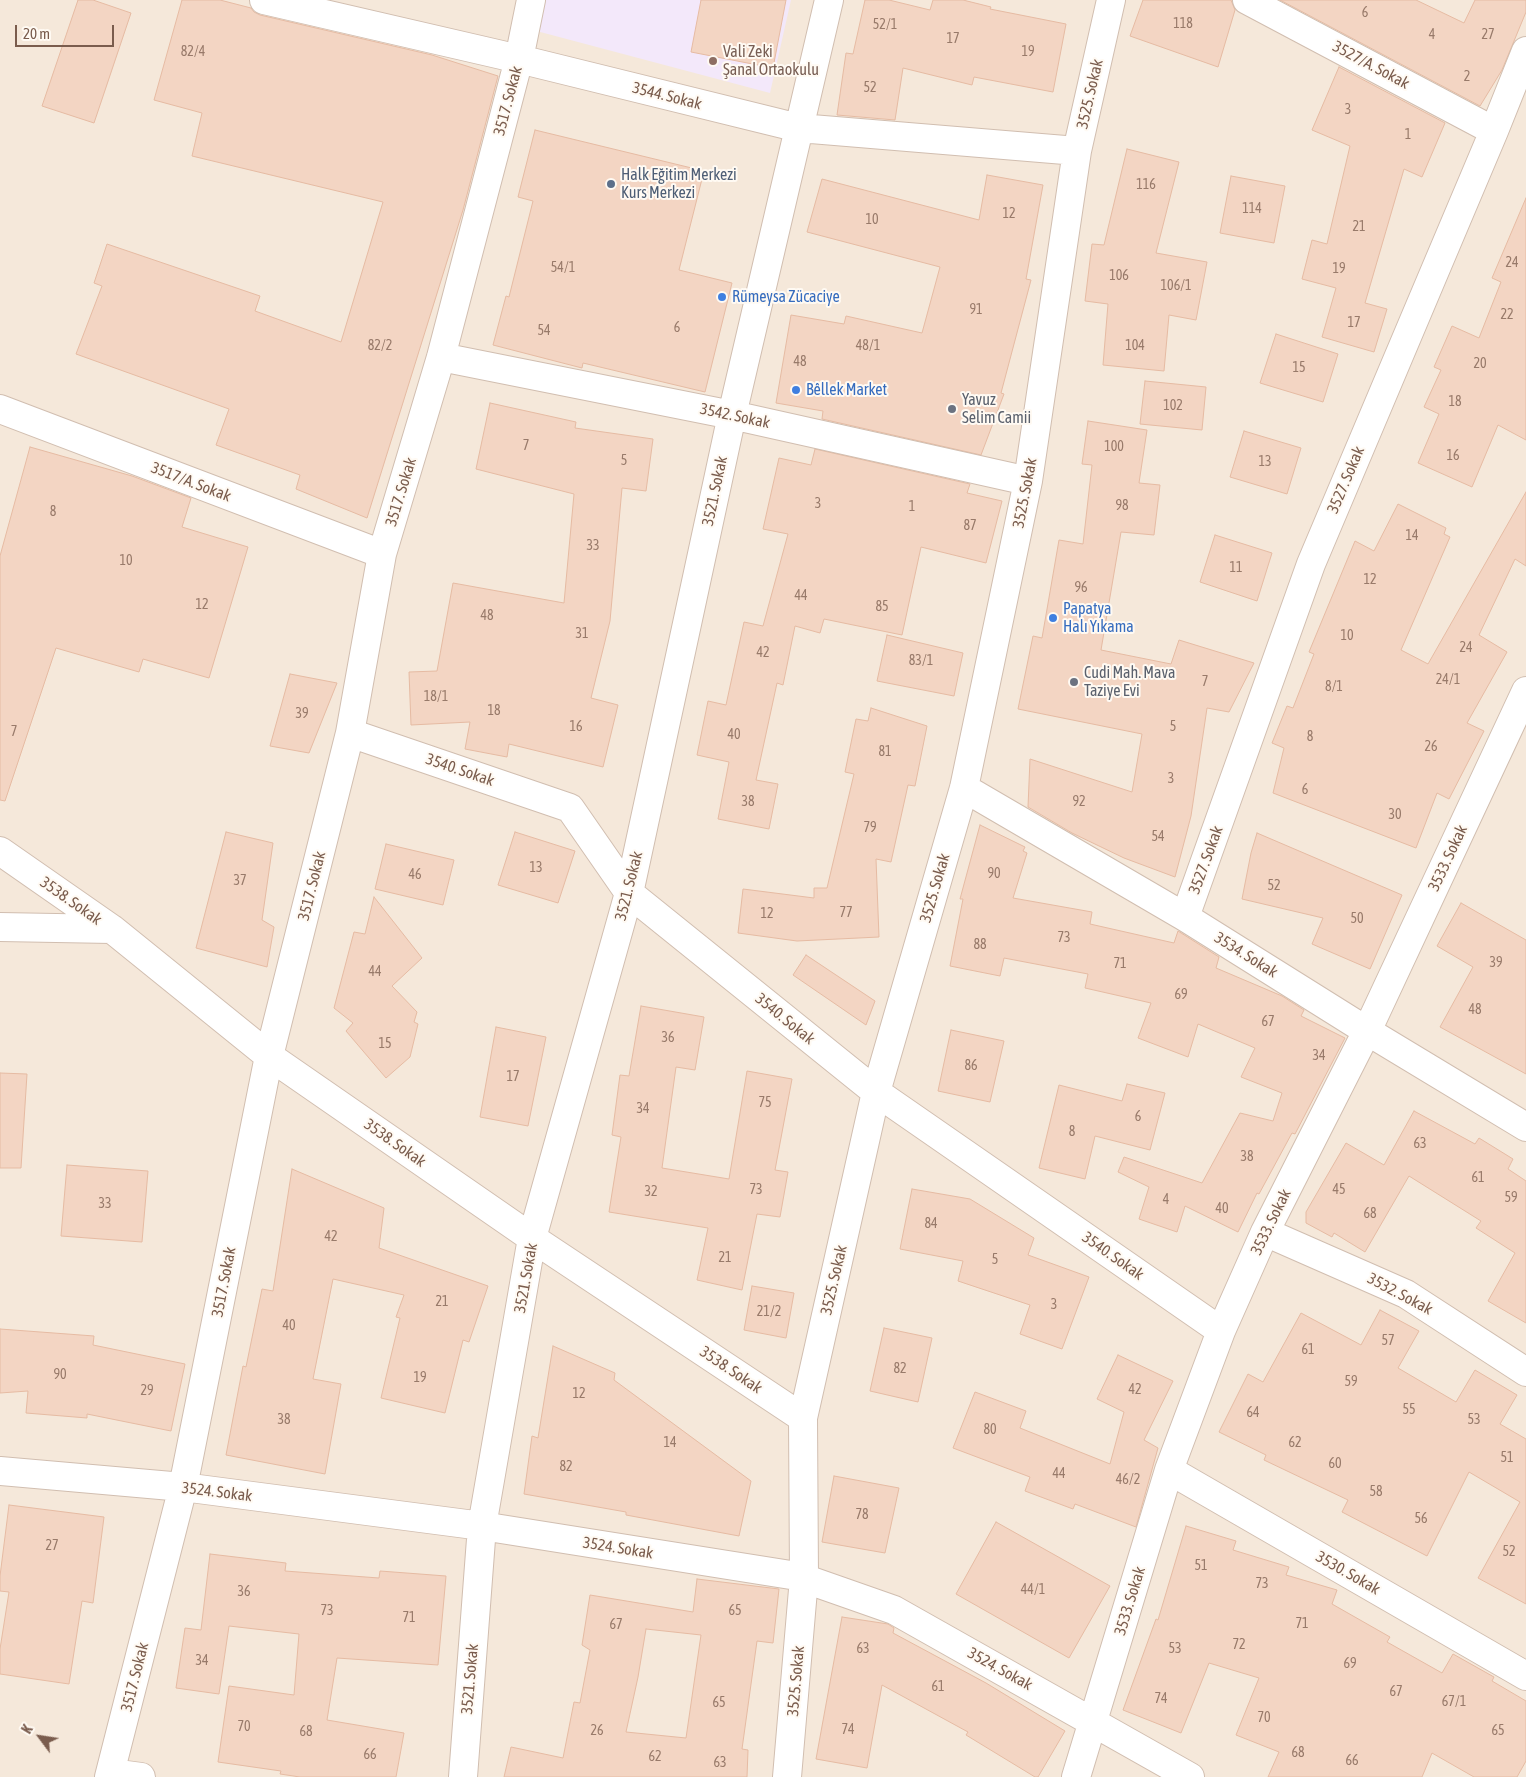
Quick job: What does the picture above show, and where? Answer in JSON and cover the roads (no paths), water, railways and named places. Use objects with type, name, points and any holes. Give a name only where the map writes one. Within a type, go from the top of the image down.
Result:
[{"type":"street","name":"3544. Sokak","points":[[264,0],[799,128],[1077,151]]},
{"type":"street","name":"3517. Sokak","points":[[110,1775],[183,1487],[269,1056],[350,733],[382,554],[441,357],[519,60],[531,0]]},
{"type":"street","name":"3521. Sokak","points":[[463,1777],[482,1526],[532,1238],[628,892],[732,415],[829,0]]},
{"type":"street","name":"3525. Sokak","points":[[787,1777],[804,1578],[803,1418],[876,1092],[964,788],[1028,481],[1077,151],[1112,0]]},
{"type":"street","name":"3527/A. Sokak","points":[[1247,0],[1494,131]]},
{"type":"street","name":"3527. Sokak","points":[[1185,917],[1311,564],[1526,51]]},
{"type":"street","name":"3542. Sokak","points":[[441,357],[732,415],[1028,481]]},
{"type":"street","name":"3517/A. Sokak","points":[[0,409],[382,554]]},
{"type":"street","name":"3533. Sokak","points":[[1078,1776],[1169,1470],[1221,1331],[1265,1232],[1367,1031],[1526,691]]},
{"type":"street","name":"3540. Sokak","points":[[350,733],[570,808],[628,892],[876,1092],[1221,1331]]},
{"type":"street","name":"3534. Sokak","points":[[964,788],[1185,917],[1367,1031],[1526,1127]]},
{"type":"street","name":"3538. Sokak","points":[[0,851],[112,929],[269,1056],[532,1238],[803,1418]]},
{"type":"street","points":[[0,927],[112,929]]},
{"type":"street","name":"3532. Sokak","points":[[1265,1232],[1406,1294],[1526,1372]]},
{"type":"street","name":"3530. Sokak","points":[[1169,1470],[1526,1676]]},
{"type":"street","name":"3524. Sokak","points":[[0,1471],[183,1487],[482,1526],[804,1578],[894,1610],[1190,1777]]},
{"type":"street","points":[[110,1775],[141,1777]]},
{"type":"place","name":"Vali Zeki Şanal Ortaokulu","points":[[713,61]]},
{"type":"place","name":"Halk Eğitim Merkezi Kurs Merkezi","points":[[611,184]]},
{"type":"place","name":"Rümeysa Zücaciye","points":[[722,297]]},
{"type":"place","name":"Bêllek Market","points":[[796,390]]},
{"type":"place","name":"Yavuz Selim Camii","points":[[952,409]]},
{"type":"place","name":"Papatya Halı Yıkama","points":[[1053,618]]},
{"type":"place","name":"Cudi Mah. Mava Taziye Evi","points":[[1074,682]]}]
